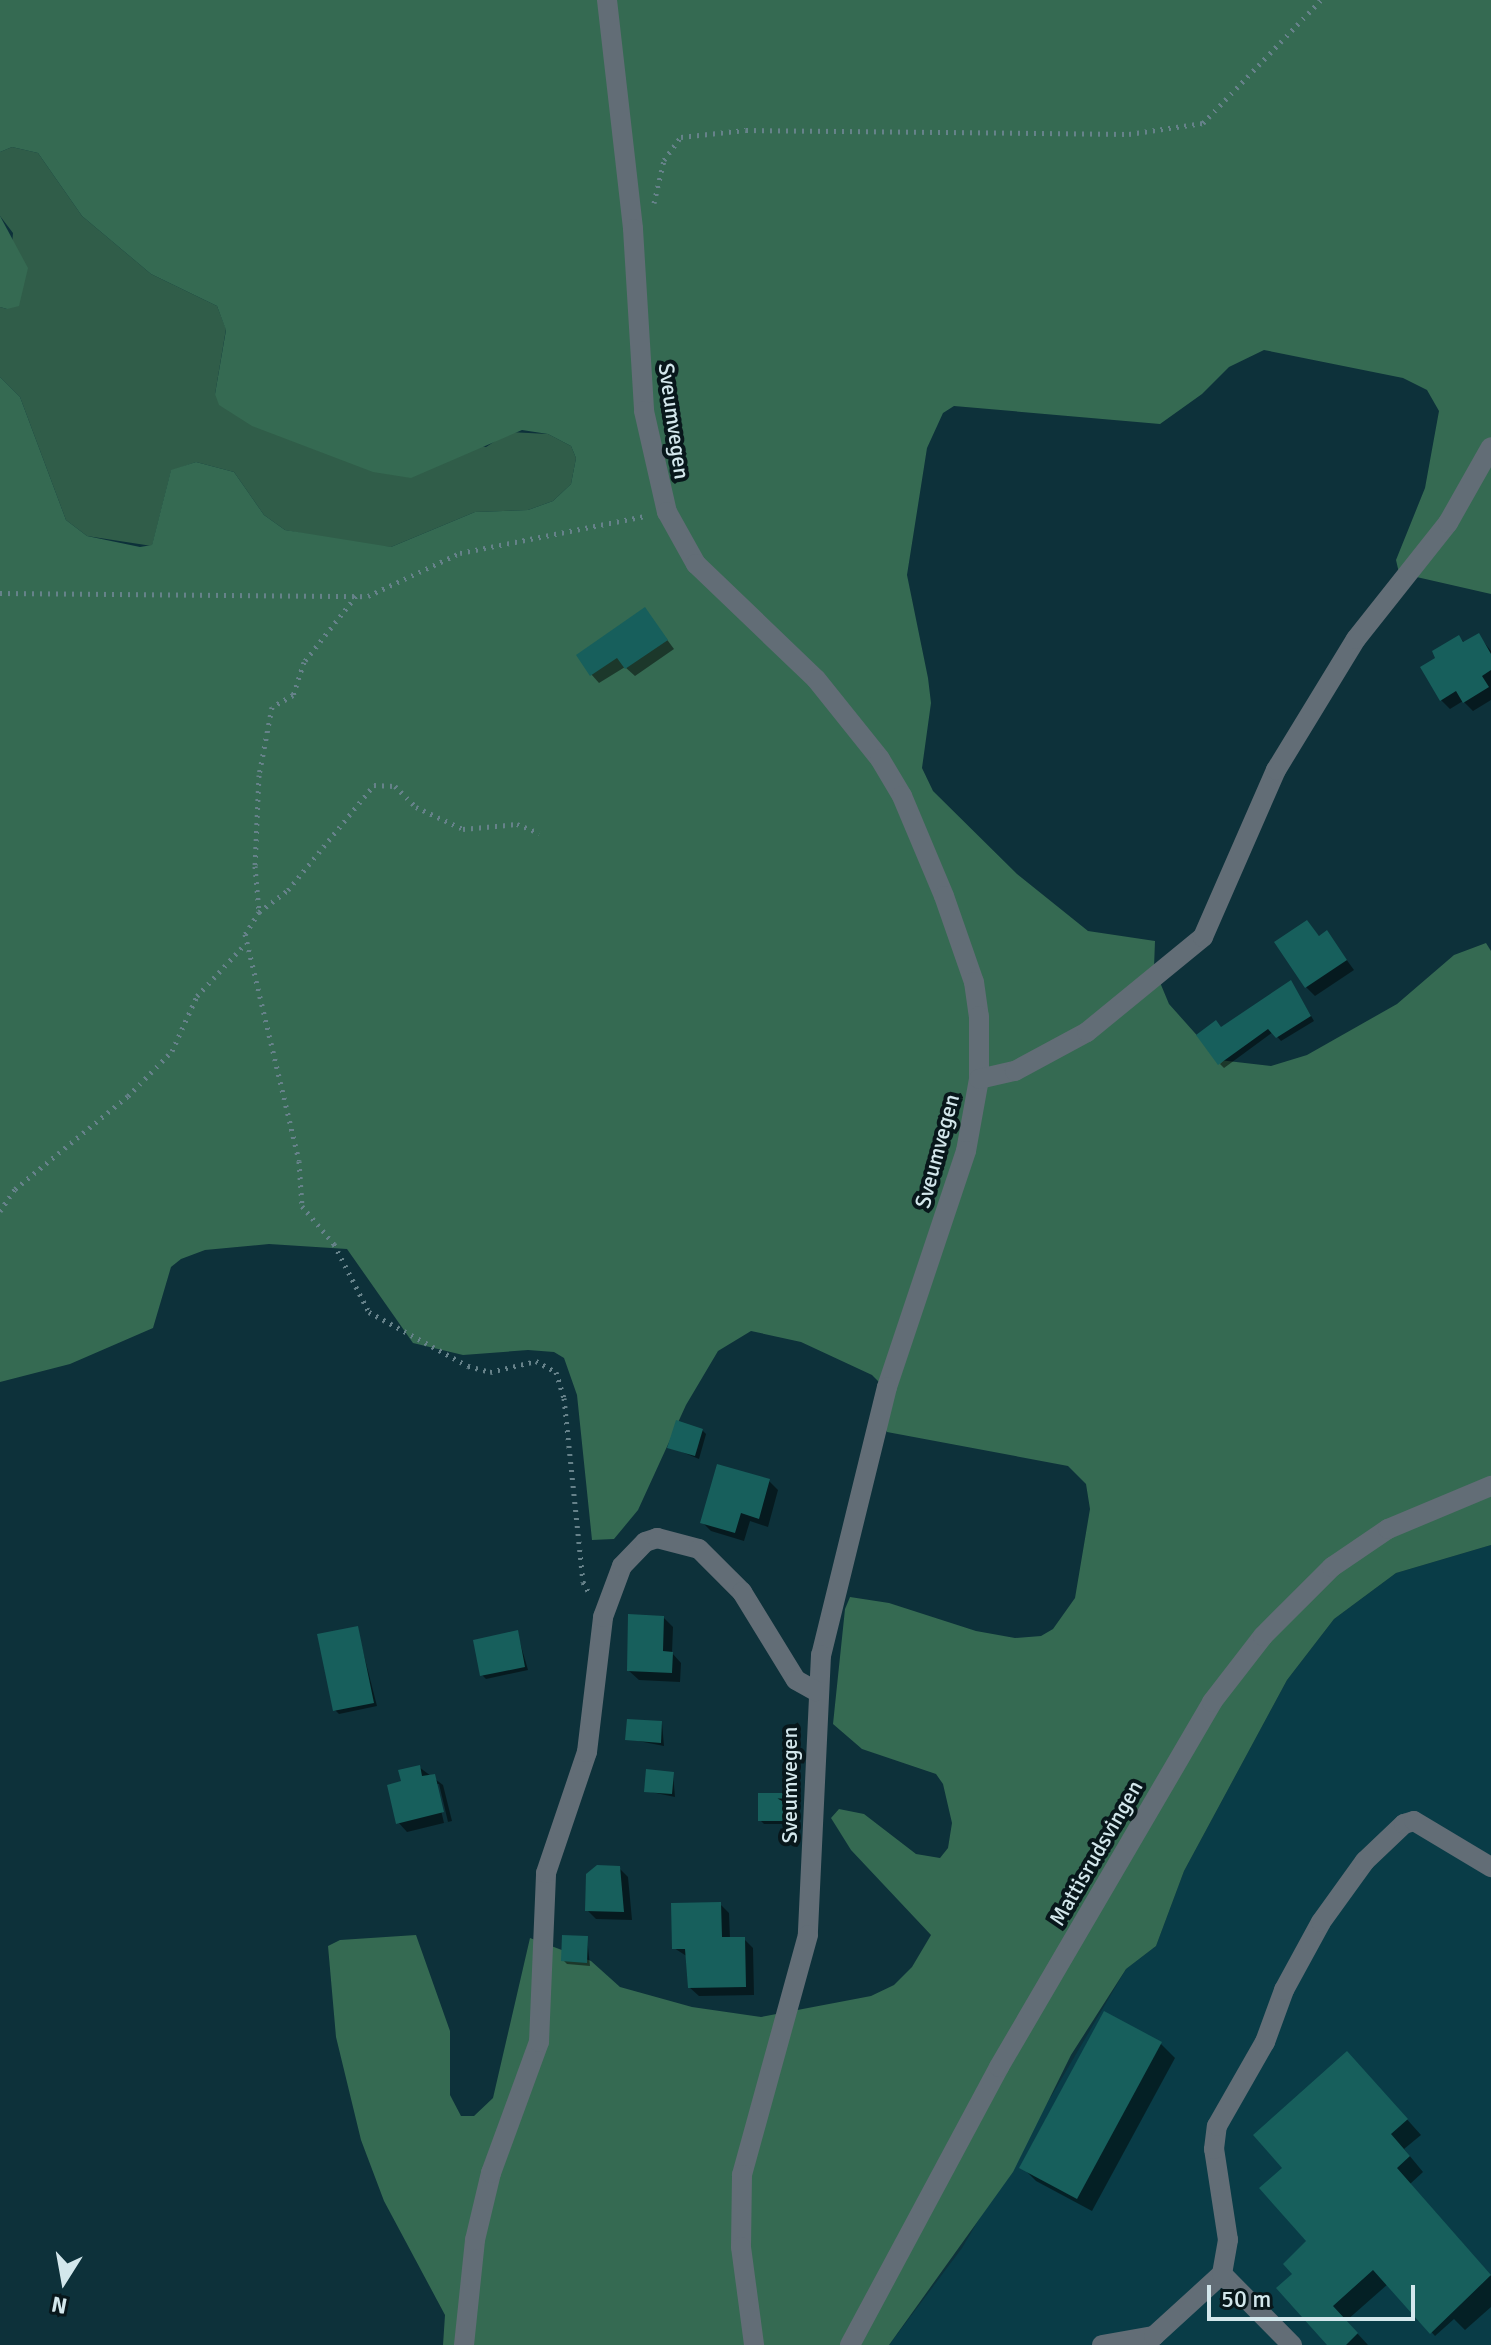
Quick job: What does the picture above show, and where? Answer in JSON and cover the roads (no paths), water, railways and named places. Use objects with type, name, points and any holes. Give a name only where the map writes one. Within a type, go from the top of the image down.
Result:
[{"type":"street","name":"Sveumvegen","points":[[607,0],[633,229],[644,411],[667,512],[696,564],[833,698],[902,796],[974,982],[979,1079],[956,1186],[887,1387],[858,1491],[816,1691],[814,1892],[808,1935],[742,2175],[741,2247],[754,2345]]},
{"type":"street","points":[[979,1079],[1015,1071],[1087,1032],[1203,937],[1276,770],[1356,639],[1448,523],[1491,447]]},
{"type":"street","name":"Mattisrudsvingen","points":[[850,2345],[992,2081],[1212,1702],[1263,1636],[1332,1567],[1388,1529],[1491,1486]]},
{"type":"street","points":[[464,2345],[475,2240],[491,2173],[539,2042],[542,1890],[587,1752],[603,1617],[612,1588],[634,1551],[657,1538],[682,1542],[727,1573],[786,1668],[816,1691]]},
{"type":"street","points":[[1102,2345],[1154,2336],[1222,2274],[1228,2240],[1214,2149],[1217,2126],[1265,2042],[1284,1990],[1321,1922],[1365,1861],[1409,1822],[1421,1823],[1491,1867]]},
{"type":"street","points":[[1222,2274],[1292,2345]]}]
